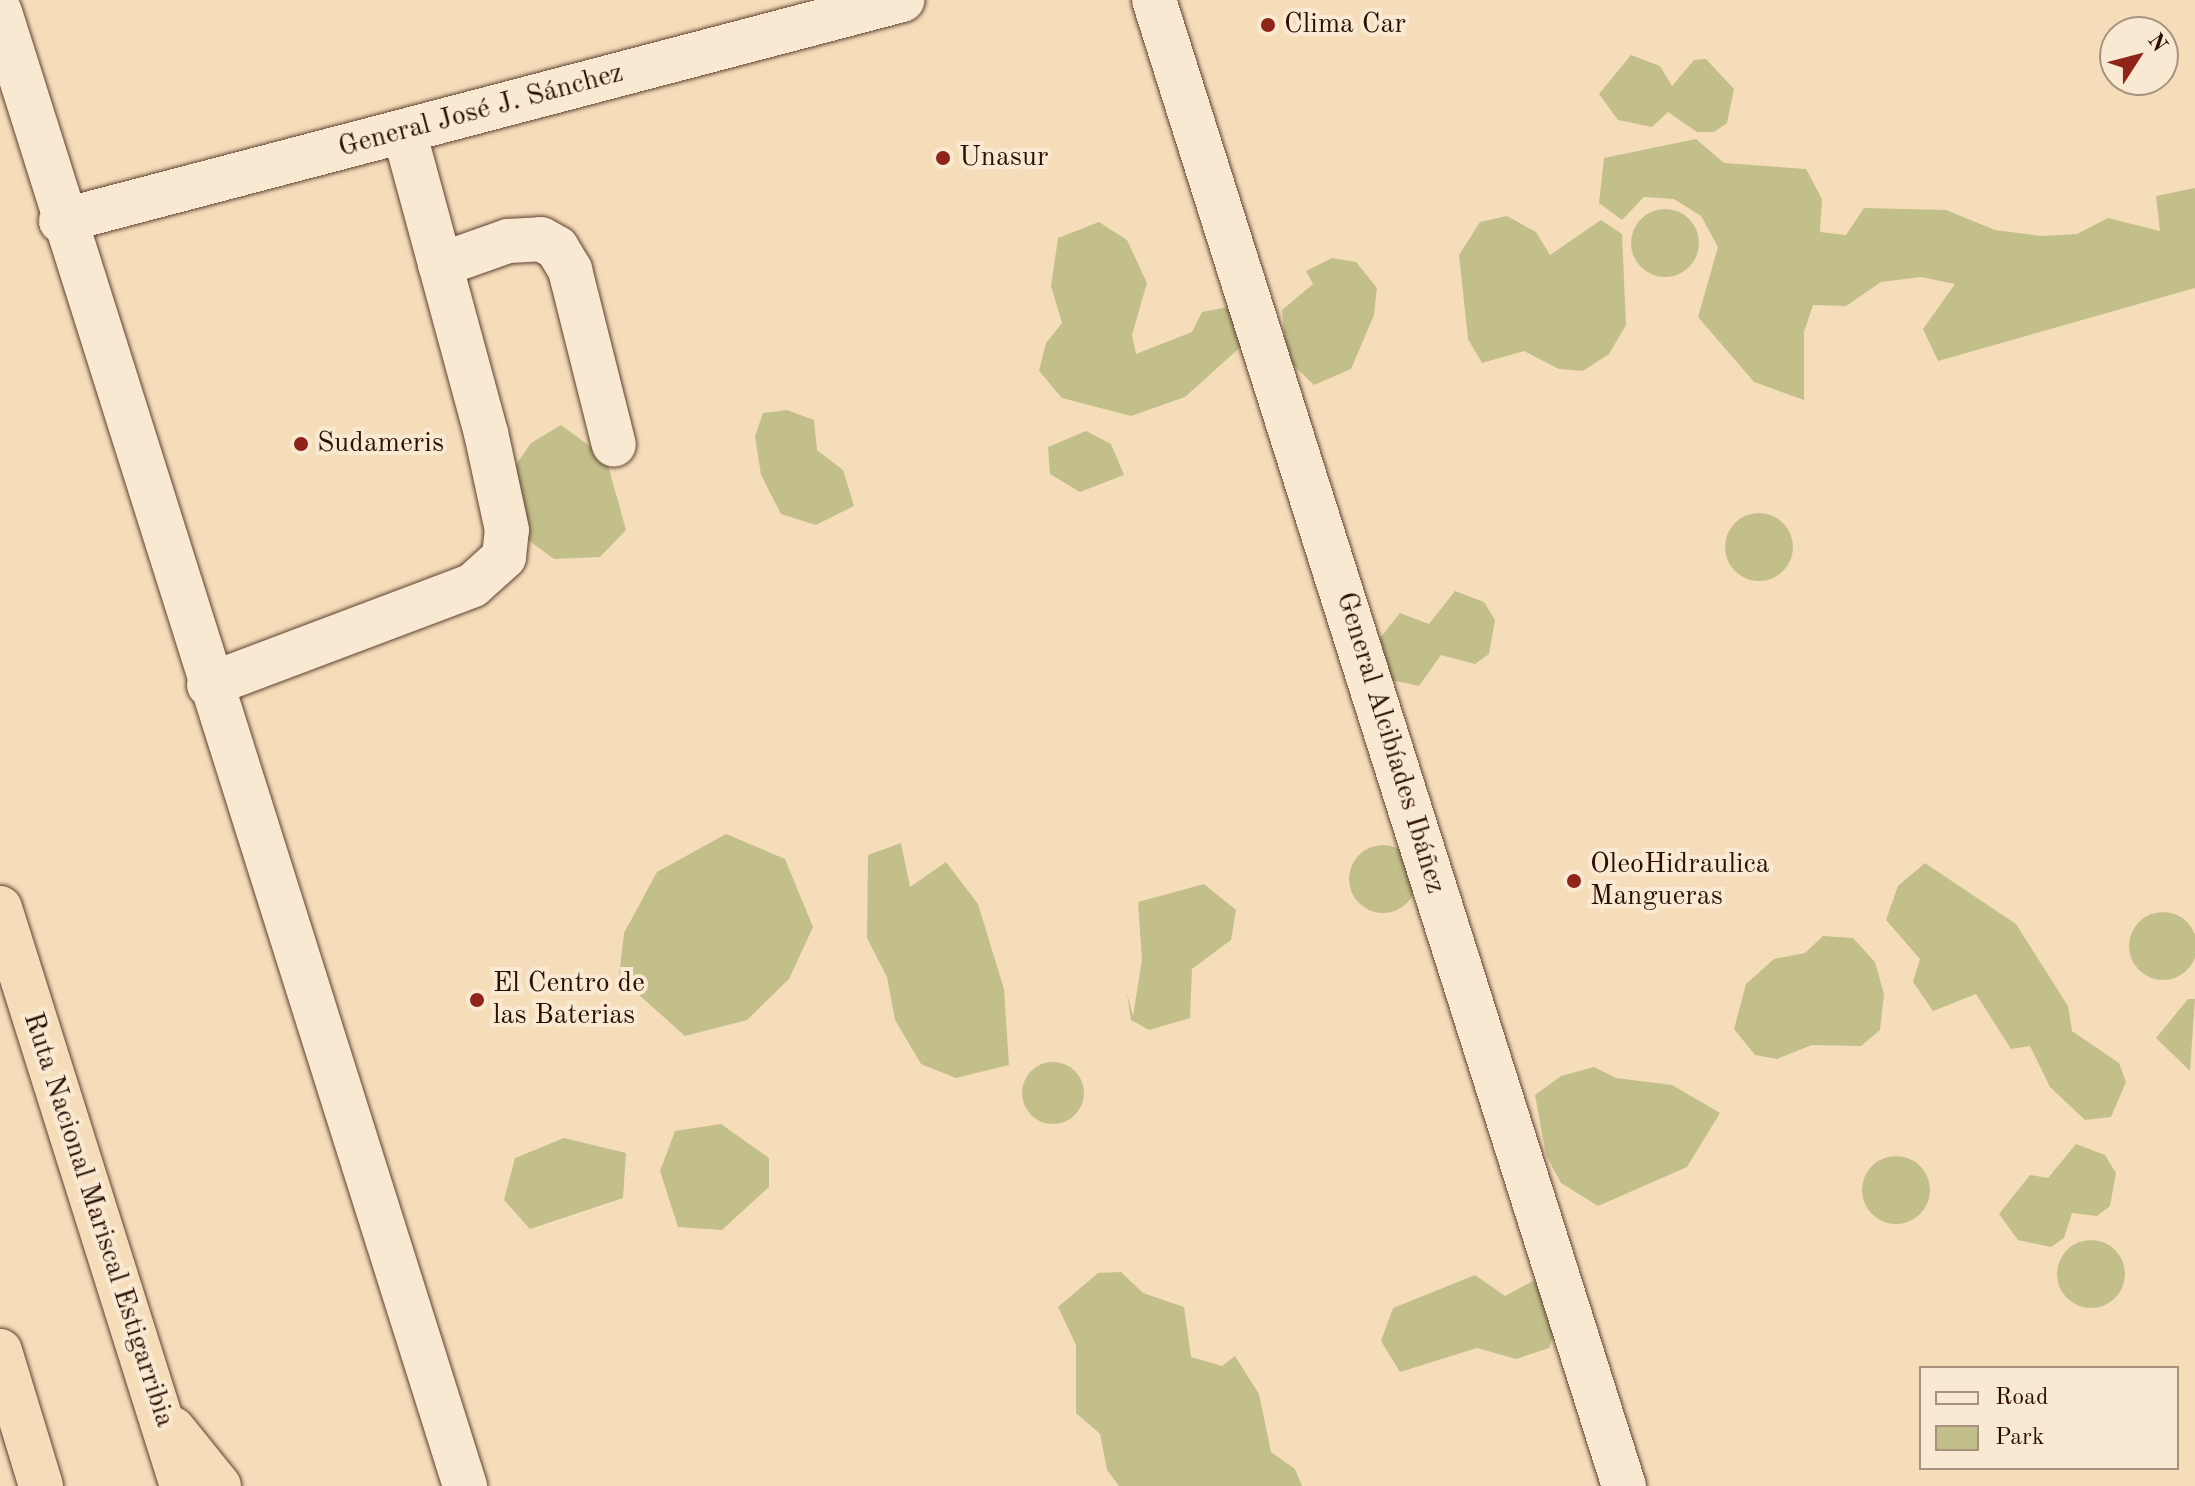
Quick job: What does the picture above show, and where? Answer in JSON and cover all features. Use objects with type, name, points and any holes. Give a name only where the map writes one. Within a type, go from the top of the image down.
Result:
[{"type":"highway","name":"Ruta Nacional Mariscal Estigarribia","points":[[0,908],[182,1486]]},
{"type":"highway","points":[[0,1351],[41,1486]]},
{"type":"highway","points":[[159,1413],[219,1486]]},
{"type":"street","name":"General José J. Sánchez","points":[[61,221],[902,0]]},
{"type":"street","name":"General Alcibíades Ibáñez","points":[[1154,0],[1624,1486]]},
{"type":"street","points":[[0,12],[61,221],[465,1486]]},
{"type":"street","points":[[209,685],[473,585],[504,557],[507,530],[486,433],[404,132]]},
{"type":"street","points":[[440,265],[508,241],[541,239],[557,248],[570,270],[614,445]]},
{"type":"green space","points":[[1631,55],[1660,66],[1672,86],[1694,60],[1706,59],[1734,89],[1727,123],[1714,132],[1697,132],[1668,112],[1652,127],[1618,120],[1599,94]]},
{"type":"green space","points":[[1696,139],[1724,163],[1806,169],[1822,199],[1820,232],[1846,235],[1864,208],[1946,210],[1995,230],[2042,236],[2077,234],[2108,218],[2160,231],[2156,196],[2195,188],[2195,288],[1938,361],[1923,329],[1955,284],[1921,277],[1881,282],[1846,306],[1813,305],[1804,332],[1804,400],[1754,382],[1698,317],[1718,247],[1701,216],[1674,199],[1644,197],[1622,220],[1599,203],[1604,158]]},
{"type":"green space","points":[[1658,209],[1672,209],[1684,214],[1694,224],[1699,243],[1694,262],[1684,272],[1672,277],[1658,277],[1646,272],[1636,262],[1631,250],[1631,236],[1636,224],[1646,214]]},
{"type":"green space","points":[[1507,216],[1536,232],[1550,255],[1601,220],[1622,234],[1626,325],[1609,354],[1583,371],[1559,369],[1524,351],[1482,363],[1468,339],[1459,255],[1480,222]]},
{"type":"green space","points":[[1099,222],[1127,240],[1147,283],[1132,335],[1136,354],[1192,332],[1202,312],[1233,306],[1245,343],[1185,397],[1131,416],[1062,398],[1039,371],[1046,343],[1062,323],[1051,286],[1058,238]]},
{"type":"green space","points":[[1332,258],[1356,262],[1377,288],[1374,315],[1351,369],[1314,385],[1287,359],[1282,310],[1313,284],[1306,271]]},
{"type":"green space","points":[[787,410],[814,420],[817,450],[843,470],[854,506],[816,525],[781,514],[761,475],[755,436],[763,413]]},
{"type":"green space","points":[[561,425],[606,458],[626,530],[600,557],[554,559],[516,531],[505,481],[531,443]]},
{"type":"green space","points":[[1086,431],[1111,444],[1124,475],[1080,492],[1050,474],[1048,447]]},
{"type":"green space","points":[[1766,513],[1787,528],[1793,547],[1791,560],[1783,571],[1766,581],[1752,581],[1735,571],[1727,560],[1725,540],[1735,523],[1746,515]]},
{"type":"green space","points":[[1455,591],[1484,602],[1495,620],[1489,654],[1475,664],[1441,655],[1419,686],[1387,679],[1368,653],[1400,613],[1429,624]]},
{"type":"green space","points":[[726,834],[785,859],[813,927],[789,979],[747,1020],[685,1036],[619,977],[624,933],[657,872]]},
{"type":"green space","points":[[901,843],[910,887],[946,862],[978,904],[1004,989],[1009,1065],[956,1078],[921,1064],[895,1020],[887,977],[867,938],[868,855]]},
{"type":"green space","points":[[1383,845],[1407,855],[1417,879],[1407,903],[1383,913],[1359,903],[1349,879],[1359,855]]},
{"type":"green space","points":[[1925,863],[2016,924],[2068,1006],[2072,1031],[2119,1063],[2126,1082],[2111,1117],[2085,1120],[2050,1087],[2030,1046],[2011,1049],[1976,994],[1933,1011],[1913,982],[1920,959],[1886,920],[1898,886]]},
{"type":"green space","points":[[1204,884],[1236,910],[1231,940],[1192,969],[1190,1018],[1149,1030],[1131,1020],[1127,993],[1133,1016],[1142,960],[1138,902]]},
{"type":"green space","points":[[2150,914],[2176,914],[2195,933],[2195,959],[2176,978],[2150,978],[2131,959],[2131,933]]},
{"type":"green space","points":[[1823,936],[1853,938],[1875,962],[1884,994],[1880,1030],[1861,1046],[1812,1045],[1777,1059],[1755,1055],[1734,1029],[1746,984],[1774,959],[1805,953]]},
{"type":"green space","points":[[2188,999],[2195,999],[2190,1071],[2156,1038]]},
{"type":"green space","points":[[1053,1062],[1075,1071],[1084,1093],[1075,1115],[1053,1124],[1031,1115],[1022,1093],[1031,1071]]},
{"type":"green space","points":[[1594,1067],[1616,1078],[1672,1085],[1720,1113],[1687,1167],[1598,1206],[1561,1183],[1546,1155],[1535,1095],[1561,1076]]},
{"type":"green space","points":[[721,1124],[769,1158],[769,1187],[722,1230],[678,1227],[660,1171],[675,1131]]},
{"type":"green space","points":[[564,1138],[626,1153],[623,1198],[530,1229],[504,1200],[515,1158]]},
{"type":"green space","points":[[2076,1144],[2105,1155],[2116,1173],[2110,1206],[2097,1216],[2072,1213],[2064,1238],[2051,1247],[2018,1240],[1999,1214],[2030,1175],[2048,1178]]},
{"type":"green space","points":[[1903,1156],[1924,1171],[1930,1190],[1928,1203],[1920,1214],[1903,1224],[1889,1224],[1872,1214],[1864,1203],[1862,1183],[1872,1166],[1883,1158]]},
{"type":"green space","points":[[2084,1240],[2098,1240],[2110,1245],[2120,1255],[2125,1274],[2120,1293],[2110,1303],[2098,1308],[2084,1308],[2072,1303],[2062,1293],[2057,1281],[2057,1267],[2062,1255],[2072,1245]]},
{"type":"green space","points":[[1121,1272],[1143,1293],[1184,1307],[1191,1357],[1222,1366],[1235,1356],[1259,1394],[1271,1452],[1295,1469],[1302,1486],[1119,1486],[1107,1470],[1100,1434],[1076,1413],[1076,1345],[1058,1307],[1098,1273]]},
{"type":"green space","points":[[1475,1275],[1505,1296],[1533,1281],[1566,1301],[1549,1348],[1516,1359],[1477,1348],[1400,1372],[1381,1341],[1393,1308]]},
{"type":"place","name":"Clima Car","points":[[1268,25]]},
{"type":"place","name":"Unasur","points":[[943,158]]},
{"type":"place","name":"Sudameris","points":[[301,444]]},
{"type":"place","name":"OleoHidraulica Mangueras","points":[[1574,881]]},
{"type":"place","name":"El Centro de las Baterias","points":[[477,1000]]}]
